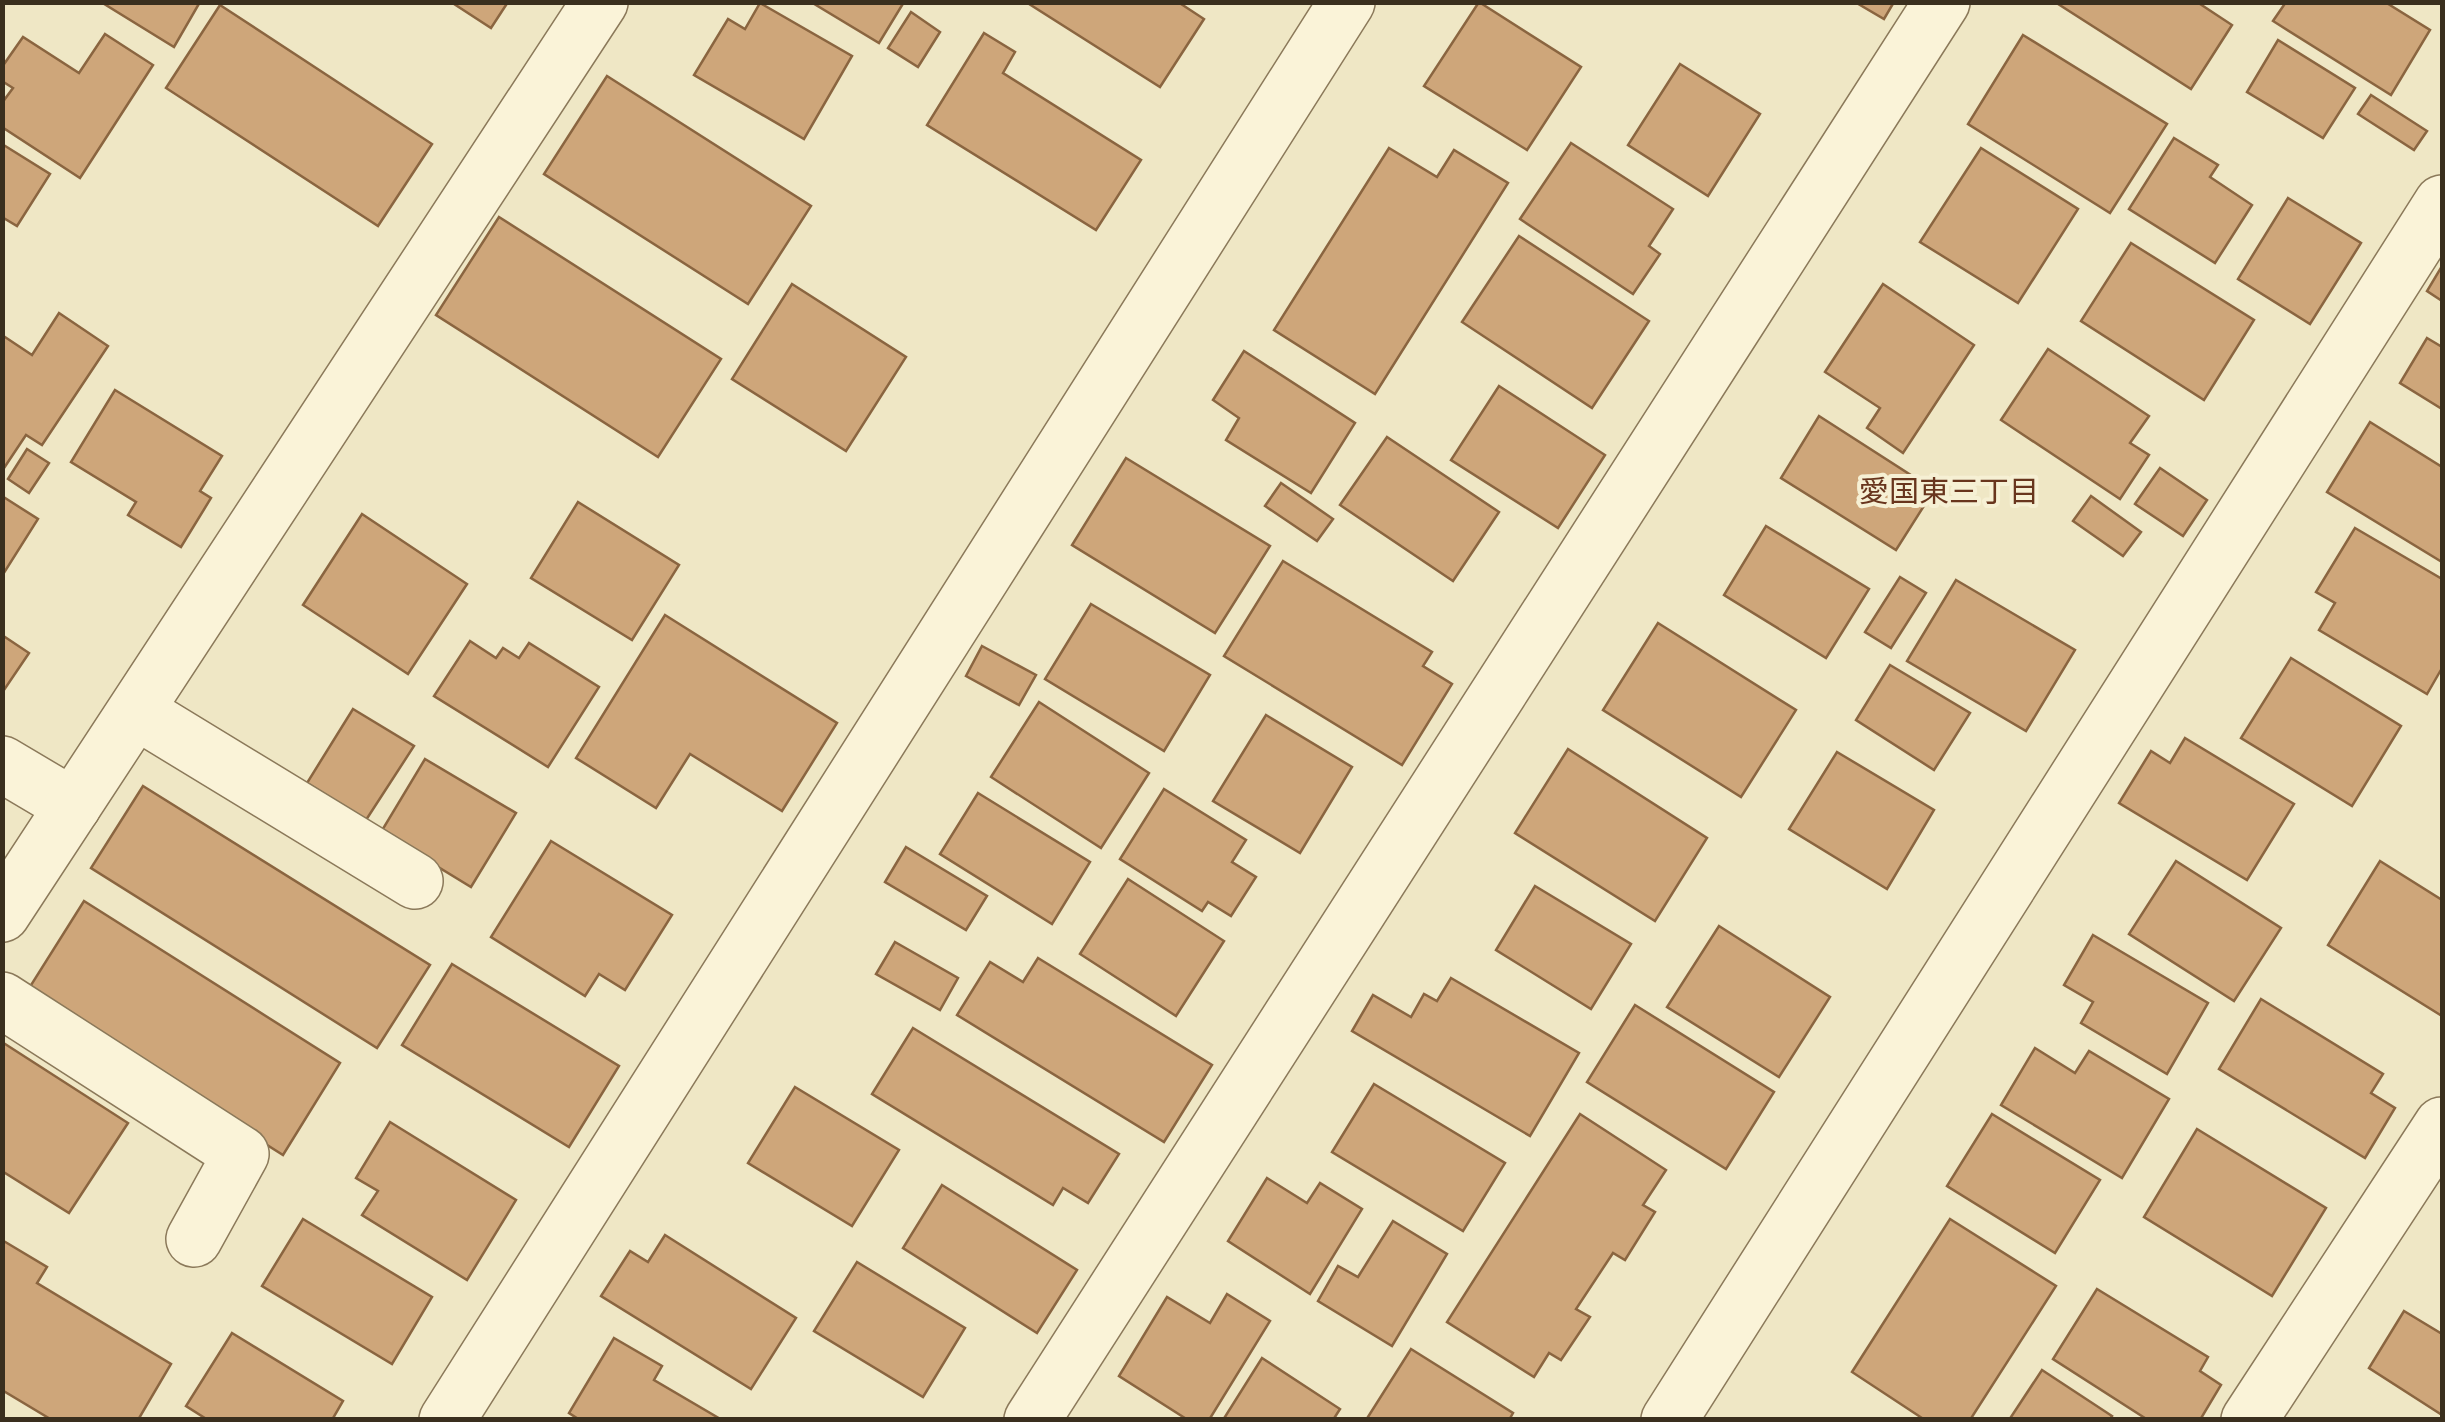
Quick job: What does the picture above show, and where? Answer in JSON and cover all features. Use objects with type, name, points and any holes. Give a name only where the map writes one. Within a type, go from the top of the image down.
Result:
[{"type":"street","points":[[2,914],[600,2]]},
{"type":"street","points":[[447,1420],[1347,2]]},
{"type":"street","points":[[1032,1420],[1942,2]]},
{"type":"street","points":[[1669,1420],[2442,203]]},
{"type":"street","points":[[136,710],[415,882]]},
{"type":"street","points":[[2,764],[73,806]]},
{"type":"street","points":[[2,1000],[242,1154],[194,1239]]},
{"type":"street","points":[[2249,1420],[2442,1125]]},
{"type":"building","points":[[101,2],[200,2],[174,47]]},
{"type":"building","points":[[451,2],[508,2],[491,28]]},
{"type":"building","points":[[811,2],[904,2],[879,43]]},
{"type":"building","points":[[1026,2],[1178,2],[1204,19],[1160,87]]},
{"type":"building","points":[[1479,2],[1581,67],[1527,150],[1424,86]]},
{"type":"building","points":[[1855,2],[1894,2],[1884,19]]},
{"type":"building","points":[[2055,2],[2197,2],[2232,25],[2191,89]]},
{"type":"building","points":[[2286,2],[2385,2],[2430,30],[2391,95],[2273,21]]},
{"type":"building","points":[[760,3],[852,56],[804,139],[694,75],[728,19],[745,29]]},
{"type":"building","points":[[220,5],[432,144],[378,226],[166,88]]},
{"type":"building","points":[[911,12],[940,32],[918,67],[888,48]]},
{"type":"building","points":[[984,33],[1015,52],[1003,73],[1141,160],[1096,230],[927,125]]},
{"type":"building","points":[[105,34],[153,65],[80,178],[2,127],[2,103],[13,88],[2,81],[2,67],[23,37],[79,73]]},
{"type":"building","points":[[2023,35],[2167,124],[2110,213],[1968,124]]},
{"type":"building","points":[[2278,40],[2355,88],[2323,138],[2247,92]]},
{"type":"building","points":[[1680,64],[1760,114],[1708,196],[1628,145]]},
{"type":"building","points":[[607,76],[811,206],[748,304],[544,174]]},
{"type":"building","points":[[2371,95],[2427,131],[2414,150],[2358,114]]},
{"type":"building","points":[[2174,138],[2218,165],[2210,177],[2252,205],[2215,263],[2129,209]]},
{"type":"building","points":[[1571,143],[1673,209],[1649,246],[1660,254],[1633,294],[1520,219]]},
{"type":"building","points":[[2,144],[50,174],[17,226],[2,217]]},
{"type":"building","points":[[1389,148],[1437,177],[1454,150],[1508,183],[1375,394],[1274,330]]},
{"type":"building","points":[[1981,148],[2078,209],[2018,303],[1920,242]]},
{"type":"building","points":[[2288,198],[2361,243],[2310,324],[2238,279]]},
{"type":"building","points":[[499,217],[721,359],[658,457],[436,315]]},
{"type":"building","points":[[1519,236],[1649,321],[1592,408],[1462,322]]},
{"type":"building","points":[[2131,243],[2254,320],[2204,400],[2081,321]]},
{"type":"building","points":[[2442,266],[2442,301],[2427,291]]},
{"type":"building","points":[[792,284],[906,357],[846,451],[732,379]]},
{"type":"building","points":[[1883,284],[1974,345],[1903,453],[1867,428],[1880,408],[1825,372]]},
{"type":"building","points":[[59,313],[108,346],[42,445],[26,435],[2,471],[2,335],[32,355]]},
{"type":"building","points":[[2427,338],[2442,347],[2442,409],[2400,383]]},
{"type":"building","points":[[2048,349],[2149,416],[2130,443],[2149,455],[2120,499],[2001,420]]},
{"type":"building","points":[[1244,351],[1355,423],[1311,493],[1226,440],[1239,418],[1213,400]]},
{"type":"building","points":[[1499,386],[1605,455],[1558,528],[1451,460]]},
{"type":"building","points":[[115,390],[222,456],[200,491],[211,498],[181,547],[128,515],[136,502],[71,462]]},
{"type":"building","points":[[1819,416],[1934,490],[1896,550],[1781,478]]},
{"type":"building","points":[[2370,422],[2442,467],[2442,562],[2327,492]]},
{"type":"building","points":[[1387,437],[1499,512],[1453,581],[1340,505]]},
{"type":"building","points":[[27,449],[49,463],[29,493],[8,479]]},
{"type":"building","points":[[1126,458],[1270,546],[1215,633],[1072,545]]},
{"type":"building","points":[[2160,468],[2207,500],[2183,536],[2135,504]]},
{"type":"building","points":[[1281,483],[1333,519],[1317,541],[1265,506]]},
{"type":"building","points":[[2,496],[38,519],[2,576]]},
{"type":"building","points":[[2091,496],[2141,532],[2123,556],[2073,521]]},
{"type":"building","points":[[578,502],[679,565],[632,640],[531,578]]},
{"type":"building","points":[[362,514],[467,584],[408,674],[303,605]]},
{"type":"building","points":[[1766,526],[1869,589],[1826,658],[1724,595]]},
{"type":"building","points":[[2355,528],[2442,579],[2442,668],[2427,694],[2319,630],[2335,603],[2316,592]]},
{"type":"building","points":[[1283,561],[1432,652],[1423,666],[1452,684],[1402,765],[1224,656]]},
{"type":"building","points":[[1900,577],[1926,593],[1891,648],[1865,632]]},
{"type":"building","points":[[1956,580],[2075,650],[2026,731],[1907,661]]},
{"type":"building","points":[[1091,604],[1210,675],[1164,751],[1045,679]]},
{"type":"building","points":[[665,615],[837,723],[782,811],[690,754],[656,808],[576,758]]},
{"type":"building","points":[[1658,623],[1796,710],[1741,797],[1603,710]]},
{"type":"building","points":[[2,635],[29,653],[2,693]]},
{"type":"building","points":[[470,641],[496,658],[503,648],[519,658],[529,643],[599,687],[548,767],[434,696]]},
{"type":"building","points":[[982,646],[1036,675],[1019,705],[966,676]]},
{"type":"building","points":[[2291,658],[2401,726],[2352,806],[2241,738]]},
{"type":"building","points":[[1890,665],[1970,713],[1934,770],[1856,720]]},
{"type":"building","points":[[1039,702],[1149,773],[1101,848],[991,777]]},
{"type":"building","points":[[353,709],[414,746],[366,820],[307,783]]},
{"type":"building","points":[[1266,715],[1352,767],[1300,853],[1213,801]]},
{"type":"building","points":[[2185,738],[2294,804],[2247,880],[2119,803],[2151,751],[2170,763]]},
{"type":"building","points":[[1568,749],[1707,838],[1655,921],[1515,833]]},
{"type":"building","points":[[1837,752],[1934,810],[1887,889],[1789,829]]},
{"type":"building","points":[[425,759],[516,813],[471,887],[381,832]]},
{"type":"building","points":[[143,786],[430,965],[377,1048],[91,868]]},
{"type":"building","points":[[1164,789],[1246,840],[1232,862],[1256,877],[1231,916],[1208,902],[1202,911],[1120,859]]},
{"type":"building","points":[[978,793],[1090,862],[1052,924],[940,854]]},
{"type":"building","points":[[551,841],[672,915],[625,990],[599,974],[585,996],[491,937]]},
{"type":"building","points":[[906,847],[987,896],[966,930],[885,882]]},
{"type":"building","points":[[2176,861],[2281,928],[2234,1001],[2129,934]]},
{"type":"building","points":[[2380,861],[2442,900],[2442,1016],[2328,945]]},
{"type":"building","points":[[1128,879],[1224,941],[1176,1016],[1080,954]]},
{"type":"building","points":[[1535,886],[1631,944],[1591,1009],[1496,950]]},
{"type":"building","points":[[84,901],[340,1063],[283,1155],[26,993]]},
{"type":"building","points":[[1719,926],[1830,997],[1779,1077],[1667,1007]]},
{"type":"building","points":[[2093,935],[2208,1003],[2167,1074],[2081,1023],[2093,1002],[2064,985]]},
{"type":"building","points":[[895,942],[958,978],[940,1010],[876,974]]},
{"type":"building","points":[[1038,958],[1212,1065],[1164,1142],[957,1015],[990,962],[1023,982]]},
{"type":"building","points":[[452,964],[619,1066],[569,1147],[402,1045]]},
{"type":"building","points":[[1451,978],[1579,1053],[1530,1136],[1352,1031],[1373,995],[1411,1017],[1424,994],[1437,1001]]},
{"type":"building","points":[[2261,999],[2383,1074],[2371,1093],[2395,1108],[2365,1158],[2219,1069]]},
{"type":"building","points":[[1635,1005],[1774,1092],[1726,1169],[1587,1082]]},
{"type":"building","points":[[913,1028],[1119,1154],[1088,1203],[1063,1188],[1053,1205],[872,1094]]},
{"type":"building","points":[[2,1042],[128,1123],[69,1213],[2,1171]]},
{"type":"building","points":[[2035,1048],[2075,1073],[2089,1051],[2169,1099],[2122,1178],[2001,1105]]},
{"type":"building","points":[[1374,1084],[1505,1163],[1463,1231],[1332,1152]]},
{"type":"building","points":[[795,1087],[899,1150],[852,1226],[748,1163]]},
{"type":"building","points":[[1580,1114],[1666,1170],[1643,1205],[1655,1212],[1625,1260],[1613,1253],[1576,1309],[1590,1317],[1561,1360],[1549,1353],[1534,1377],[1447,1322]]},
{"type":"building","points":[[1992,1114],[2100,1180],[2055,1253],[1947,1186]]},
{"type":"building","points":[[390,1122],[516,1200],[467,1280],[362,1215],[378,1191],[356,1178]]},
{"type":"building","points":[[2197,1129],[2326,1208],[2272,1296],[2144,1217]]},
{"type":"building","points":[[1267,1178],[1307,1203],[1320,1183],[1362,1209],[1310,1294],[1228,1241]]},
{"type":"building","points":[[942,1185],[1077,1270],[1037,1333],[903,1248]]},
{"type":"building","points":[[303,1219],[432,1297],[392,1364],[262,1286]]},
{"type":"building","points":[[1950,1219],[2056,1286],[1970,1420],[1925,1420],[1852,1372]]},
{"type":"building","points":[[1393,1221],[1447,1254],[1392,1346],[1318,1301],[1338,1266],[1358,1277]]},
{"type":"building","points":[[665,1235],[796,1318],[751,1389],[601,1296],[630,1251],[648,1262]]},
{"type":"building","points":[[2,1240],[47,1267],[37,1283],[171,1364],[138,1420],[52,1420],[2,1390]]},
{"type":"building","points":[[857,1262],[965,1328],[923,1397],[814,1331]]},
{"type":"building","points":[[2097,1289],[2208,1357],[2200,1371],[2221,1385],[2200,1420],[2148,1420],[2053,1359]]},
{"type":"building","points":[[1227,1294],[1270,1321],[1209,1420],[1188,1420],[1119,1376],[1167,1297],[1210,1323]]},
{"type":"building","points":[[2404,1311],[2442,1334],[2442,1415],[2369,1368]]},
{"type":"building","points":[[232,1333],[343,1401],[332,1420],[208,1420],[186,1406]]},
{"type":"building","points":[[614,1338],[662,1366],[654,1380],[722,1420],[580,1420],[569,1413]]},
{"type":"building","points":[[1411,1349],[1513,1413],[1509,1420],[1366,1420]]},
{"type":"building","points":[[1262,1358],[1340,1409],[1333,1420],[1223,1420]]},
{"type":"building","points":[[2042,1370],[2112,1416],[2109,1420],[2009,1420]]},
{"type":"district","name":"愛国東三丁目","points":[[1949,492]]}]
